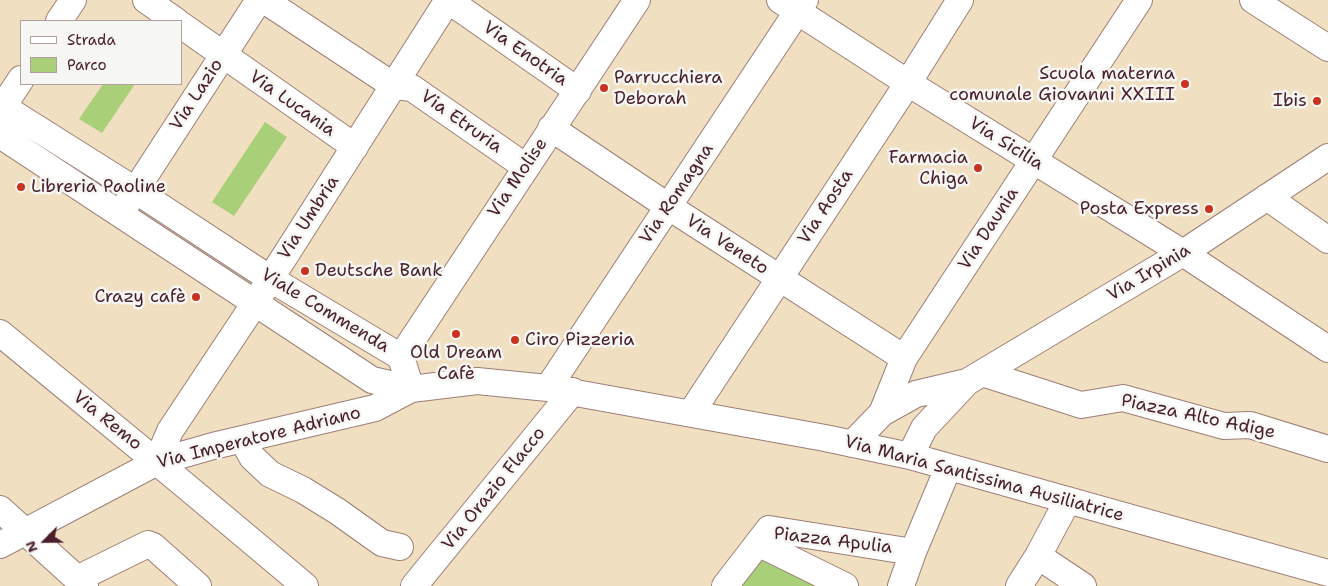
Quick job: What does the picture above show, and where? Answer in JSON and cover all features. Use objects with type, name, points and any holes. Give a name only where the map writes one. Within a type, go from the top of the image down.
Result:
[{"type":"street","points":[[60,20],[73,0]]},
{"type":"street","points":[[146,0],[175,20]]},
{"type":"street","name":"Via Lazio","points":[[135,190],[259,0]]},
{"type":"street","name":"Via Etruria","points":[[264,0],[394,86],[412,88],[526,166]]},
{"type":"street","name":"Via Umbria","points":[[157,462],[170,431],[355,147],[448,0]]},
{"type":"street","name":"Via Enotria","points":[[448,0],[578,91]]},
{"type":"street","name":"Via Molise","points":[[401,357],[637,0]]},
{"type":"street","name":"Via Aosta","points":[[692,413],[908,83],[960,0]]},
{"type":"street","name":"Via Daunia","points":[[882,413],[904,358],[1139,0]]},
{"type":"street","points":[[1252,0],[1328,48]]},
{"type":"street","name":"Via Sicilia","points":[[794,4],[908,83],[1183,253]]},
{"type":"street","name":"Via Romagna","points":[[548,388],[669,207],[794,4]]},
{"type":"street","name":"Via Lucania","points":[[182,26],[355,147]]},
{"type":"street","points":[[1,107],[20,80]]},
{"type":"street","name":"Viale Commenda","points":[[1,107],[135,190],[270,278],[401,357],[411,389]]},
{"type":"street","name":"Via Veneto","points":[[552,128],[779,279],[904,358]]},
{"type":"street","name":"Viale Commenda","points":[[0,135],[372,380],[411,389]]},
{"type":"street","name":"Via Irpinia","points":[[974,378],[1183,253],[1328,157]]},
{"type":"street","points":[[120,213],[135,190]]},
{"type":"street","points":[[1267,197],[1328,240]]},
{"type":"street","points":[[1183,253],[1328,349]]},
{"type":"street","name":"Via Remo","points":[[0,334],[305,586]]},
{"type":"street","points":[[852,444],[882,413],[916,394],[974,378]]},
{"type":"street","points":[[910,456],[924,428],[974,378]]},
{"type":"street","name":"Piazza Alto Adige","points":[[974,378],[1081,405],[1123,398],[1224,426],[1250,425],[1328,448]]},
{"type":"street","name":"Via Maria Santissima Ausiliatrice","points":[[411,389],[477,381],[574,391],[852,444],[910,456],[1328,573]]},
{"type":"street","name":"Via Imperatore Adriano","points":[[0,544],[157,462],[242,439],[375,408],[411,389]]},
{"type":"street","name":"Via Orazio Flacco","points":[[414,586],[574,391]]},
{"type":"street","points":[[242,439],[252,457],[270,474],[337,511],[382,543],[400,547]]},
{"type":"street","name":"Piazza Apulia","points":[[901,586],[948,468]]},
{"type":"street","points":[[1019,586],[1038,556],[1068,500]]},
{"type":"street","points":[[0,509],[81,582],[148,544],[153,546],[198,586]]},
{"type":"street","name":"Piazza Apulia","points":[[725,586],[769,529],[913,552]]},
{"type":"street","points":[[0,564],[26,532]]},
{"type":"street","name":"Piazza Apulia","points":[[758,543],[845,586]]},
{"type":"street","points":[[1038,556],[1083,586]]},
{"type":"green space","points":[[102,85],[134,85],[102,133],[79,119]]},
{"type":"green space","points":[[265,122],[287,137],[234,216],[212,202]]},
{"type":"green space","points":[[759,550],[828,586],[733,586]]},
{"type":"place","name":"Scuola materna comunale Giovanni XXIII","points":[[1185,84]]},
{"type":"place","name":"Parrucchiera Deborah","points":[[604,88]]},
{"type":"place","name":"Ibis","points":[[1317,101]]},
{"type":"place","name":"Farmacia Chiga","points":[[978,168]]},
{"type":"place","name":"Libreria Paoline","points":[[21,187]]},
{"type":"place","name":"Posta Express","points":[[1209,209]]},
{"type":"place","name":"Deutsche Bank","points":[[305,271]]},
{"type":"place","name":"Crazy cafè","points":[[196,297]]},
{"type":"place","name":"Old Dream Cafè","points":[[456,334]]},
{"type":"place","name":"Ciro Pizzeria","points":[[515,340]]}]
